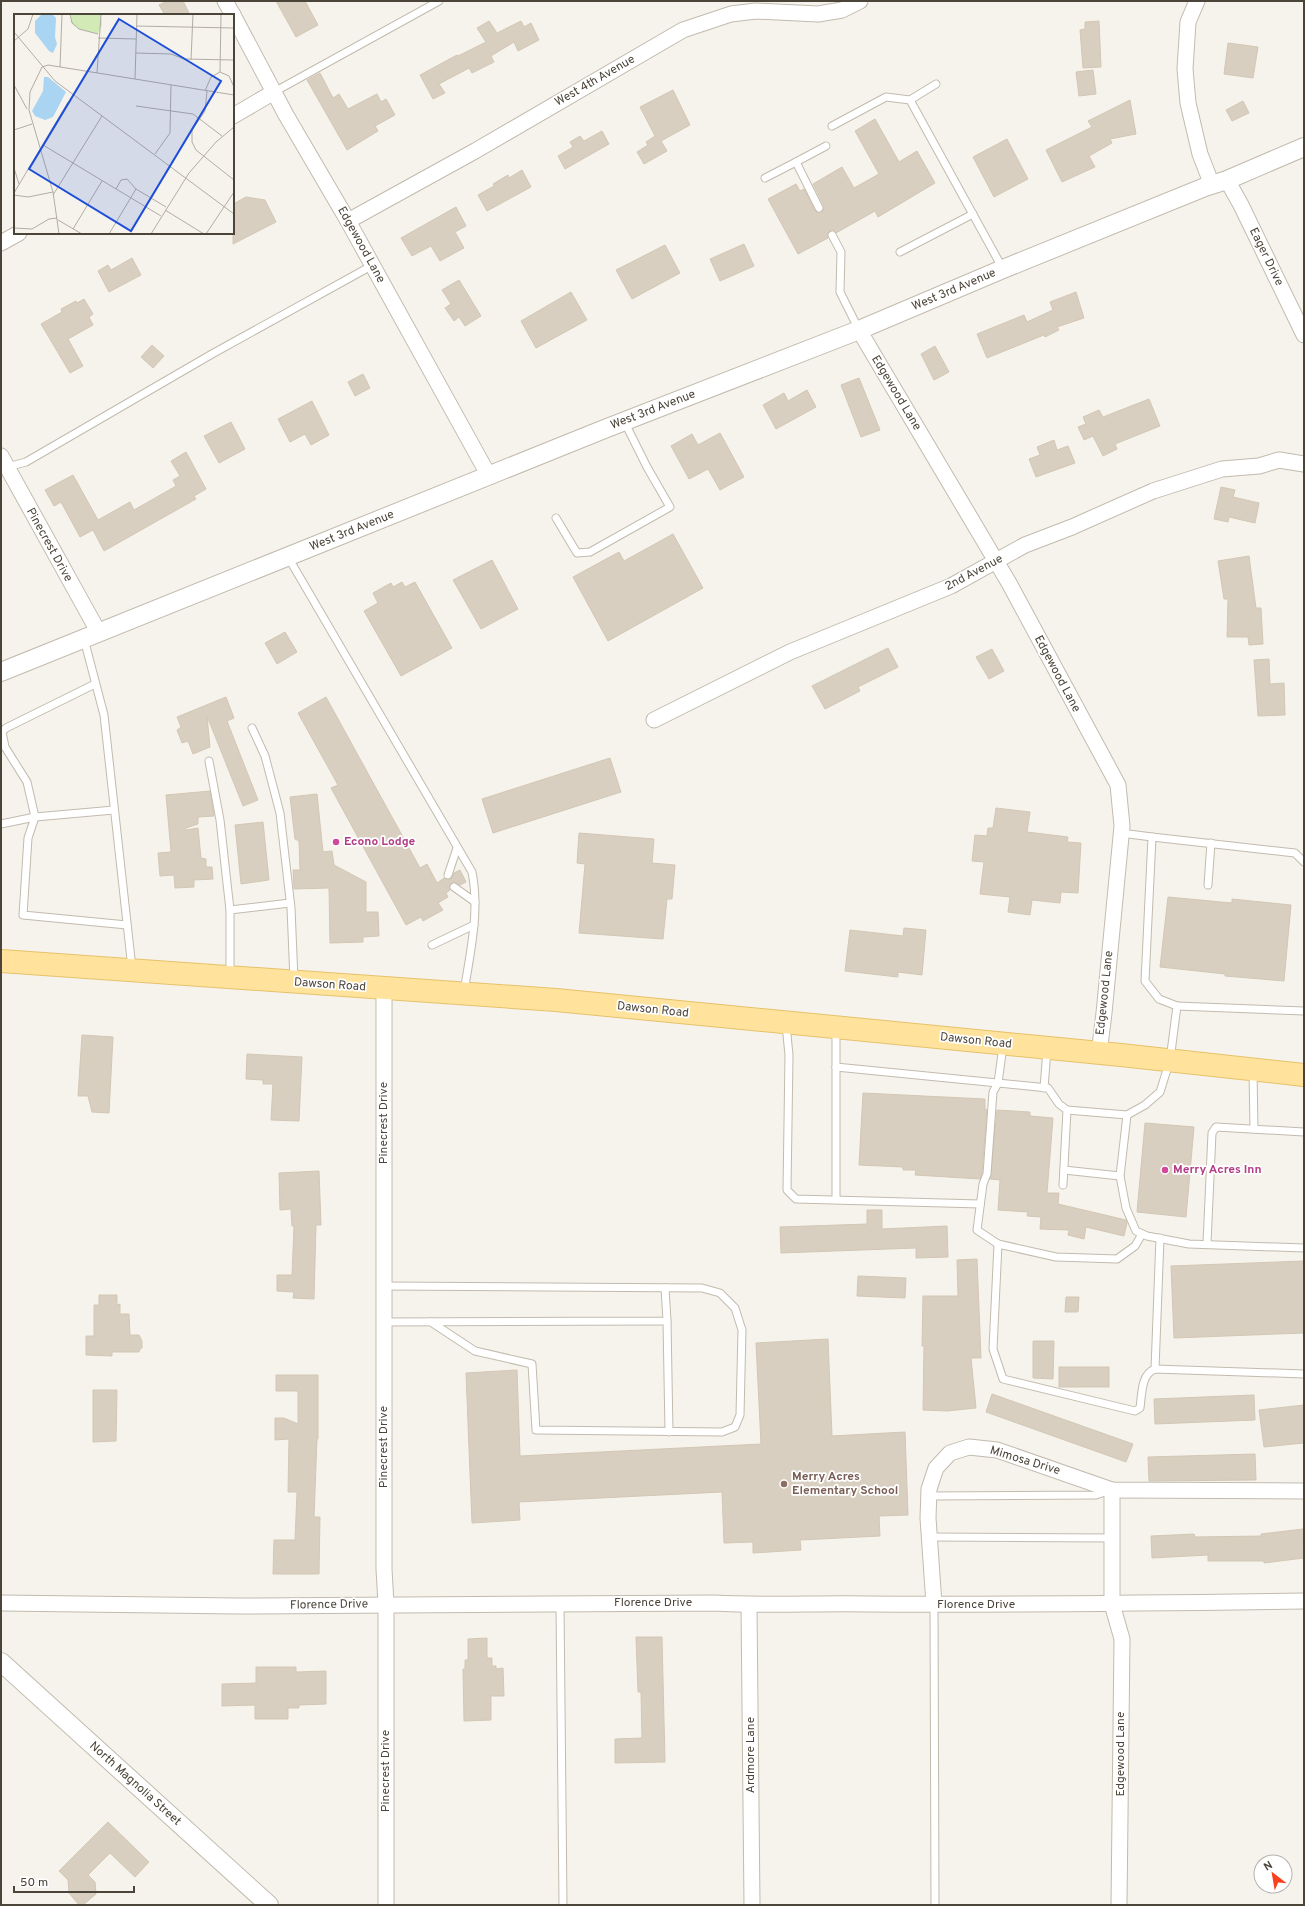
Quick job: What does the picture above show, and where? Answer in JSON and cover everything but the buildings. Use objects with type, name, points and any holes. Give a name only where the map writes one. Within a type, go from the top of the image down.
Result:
[{"type":"main road","name":"Dawson Road","points":[[1,961],[556,1000],[1304,1073]]},
{"type":"street","name":"Edgewood Lane","points":[[225,1],[232,14]]},
{"type":"street","name":"West 4th Avenue","points":[[348,221],[475,151],[683,30],[731,14],[756,11],[818,14],[842,10],[860,1]]},
{"type":"street","name":"Eager Drive","points":[[1197,1],[1188,22],[1185,69],[1190,110],[1200,154],[1220,183],[1241,205],[1304,335]]},
{"type":"street","name":"Edgewood Lane","points":[[234,17],[274,92],[373,265],[489,476]]},
{"type":"street","points":[[234,115],[274,92]]},
{"type":"street","name":"West 3rd Avenue","points":[[1,672],[624,421],[859,330],[1003,269],[1220,183],[1304,147]]},
{"type":"street","points":[[1,243],[17,234]]},
{"type":"street","name":"Edgewood Lane","points":[[859,330],[996,560],[1118,785],[1121,833],[1104,1013],[1098,1054]]},
{"type":"street","name":"2nd Avenue","points":[[654,720],[790,652],[951,586],[1024,545],[1072,527],[1181,481],[1222,469],[1259,466],[1279,460],[1304,464]]},
{"type":"street","name":"Pinecrest Drive","points":[[3,463],[91,636]]},
{"type":"street","name":"Pinecrest Drive","points":[[384,989],[384,1569],[386,1604],[386,1905]]},
{"type":"street","name":"Mimosa Drive","points":[[934,1604],[929,1537],[929,1496],[936,1468],[950,1453],[969,1447],[997,1450],[1112,1490],[1304,1491]]},
{"type":"street","points":[[1112,1490],[1112,1604]]},
{"type":"street","name":"Florence Drive","points":[[1,1603],[238,1606],[560,1603],[714,1603],[749,1605],[786,1603],[1112,1604],[1304,1601]]},
{"type":"street","name":"Edgewood Lane","points":[[1112,1604],[1122,1639],[1119,1905]]},
{"type":"street","name":"Ardmore Lane","points":[[749,1605],[752,1905]]},
{"type":"street","name":"North Magnolia Street","points":[[1,1662],[270,1905]]},
{"type":"lane","points":[[274,92],[439,1]]},
{"type":"lane","points":[[832,126],[886,97],[910,100],[936,84]]},
{"type":"lane","points":[[910,100],[1003,269]]},
{"type":"lane","points":[[765,178],[826,146]]},
{"type":"lane","points":[[796,162],[819,208]]},
{"type":"lane","points":[[900,252],[973,214]]},
{"type":"lane","points":[[832,235],[841,252],[840,292],[859,330]]},
{"type":"lane","points":[[3,463],[26,462],[212,354],[373,265]]},
{"type":"lane","points":[[556,518],[577,553],[590,552],[670,507],[647,467],[624,421]]},
{"type":"lane","points":[[287,557],[472,872],[475,888],[474,925],[463,994]]},
{"type":"lane","points":[[91,636],[96,684],[104,715],[132,971]]},
{"type":"lane","points":[[96,684],[6,728],[2,732],[5,746],[27,782],[35,817],[28,838],[23,915],[127,925]]},
{"type":"lane","points":[[252,728],[265,756],[280,813],[290,903],[294,982]]},
{"type":"lane","points":[[209,761],[220,820],[230,910],[230,978]]},
{"type":"lane","points":[[1,824],[35,817],[114,810]]},
{"type":"lane","points":[[1121,833],[1295,853],[1304,862]]},
{"type":"lane","points":[[1152,837],[1145,981],[1159,999],[1177,1006],[1304,1011]]},
{"type":"lane","points":[[1208,885],[1211,843]]},
{"type":"lane","points":[[448,875],[457,848]]},
{"type":"lane","points":[[454,887],[475,902]]},
{"type":"lane","points":[[230,910],[290,903]]},
{"type":"lane","points":[[432,945],[474,925]]},
{"type":"lane","points":[[836,1067],[1048,1088],[1059,1104],[1067,1110],[1127,1115],[1145,1105],[1160,1092],[1170,1060],[1177,1006]]},
{"type":"lane","points":[[786,1023],[789,1055],[787,1190],[796,1199],[980,1204]]},
{"type":"lane","points":[[836,1028],[836,1199]]},
{"type":"lane","points":[[1003,1044],[998,1083],[993,1092],[987,1174],[983,1184],[977,1230],[998,1244],[1056,1257],[1117,1259],[1135,1246],[1142,1234]]},
{"type":"lane","points":[[1044,1088],[1047,1048]]},
{"type":"lane","points":[[1253,1069],[1254,1129]]},
{"type":"lane","points":[[1063,1185],[1067,1110]]},
{"type":"lane","points":[[1127,1115],[1120,1176],[1126,1208],[1136,1231],[1142,1234],[1189,1244],[1208,1243],[1304,1248]]},
{"type":"lane","points":[[1208,1243],[1212,1133],[1216,1127],[1304,1132]]},
{"type":"lane","points":[[1064,1170],[1120,1176]]},
{"type":"lane","points":[[1156,1369],[1160,1238]]},
{"type":"lane","points":[[998,1244],[993,1349],[1003,1379],[1136,1411],[1140,1408],[1145,1376],[1149,1371],[1156,1369],[1304,1374]]},
{"type":"lane","points":[[384,1286],[702,1288],[720,1292],[735,1308],[742,1330],[740,1415],[735,1427],[722,1432],[536,1430],[532,1364],[475,1351],[431,1322]]},
{"type":"lane","points":[[665,1288],[669,1432]]},
{"type":"lane","points":[[384,1322],[667,1321]]},
{"type":"lane","points":[[929,1496],[1096,1495],[1112,1490]]},
{"type":"lane","points":[[929,1537],[1112,1538]]},
{"type":"lane","points":[[560,1603],[563,1905]]},
{"type":"lane","points":[[934,1604],[935,1905]]},
{"type":"place","name":"Econo Lodge","points":[[336,842]]},
{"type":"place","name":"Merry Acres Inn","points":[[1165,1170]]},
{"type":"place","name":"Merry Acres Elementary School","points":[[784,1484]]}]
